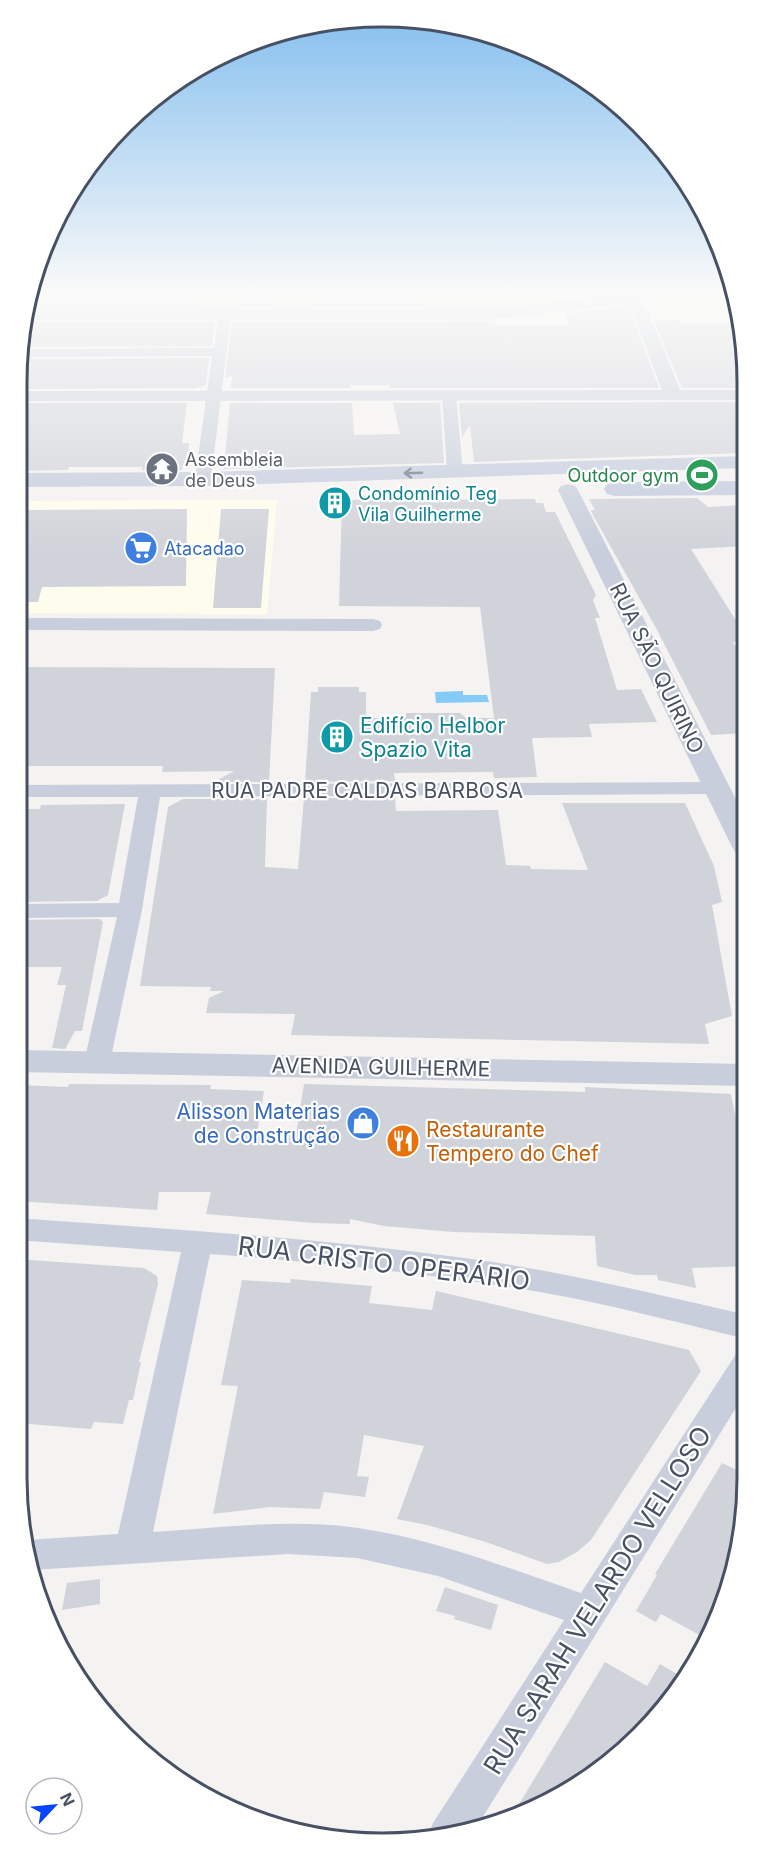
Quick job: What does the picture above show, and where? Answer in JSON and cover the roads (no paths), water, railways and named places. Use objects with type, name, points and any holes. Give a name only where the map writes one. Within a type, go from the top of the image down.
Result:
[{"type":"main road","points":[[564,483],[737,463]]},
{"type":"main road","points":[[27,480],[203,479],[455,472],[564,483],[737,488]]},
{"type":"main road","points":[[27,494],[523,490],[490,485],[478,480],[492,475],[565,472],[564,483]]},
{"type":"street","points":[[203,479],[216,379]]},
{"type":"street","points":[[667,379],[673,395]]},
{"type":"street","points":[[27,396],[737,395]]},
{"type":"street","points":[[449,396],[455,472]]},
{"type":"street","name":"RUA SÃO QUIRINO","points":[[564,483],[737,829]]},
{"type":"street","points":[[27,624],[374,625]]},
{"type":"street","name":"RUA PADRE CALDAS BARBOSA","points":[[27,791],[717,788]]},
{"type":"street","points":[[97,1062],[130,910],[150,792]]},
{"type":"street","points":[[27,911],[130,910]]},
{"type":"street","name":"AVENIDA GUILHERME","points":[[27,1061],[737,1075]]},
{"type":"street","name":"RUA CRISTO OPERÁRIO","points":[[27,1230],[316,1251],[472,1270],[553,1283],[737,1325]]},
{"type":"street","points":[[132,1548],[198,1243]]},
{"type":"street","name":"RUA SARAH VELARDO VELLOSO","points":[[454,1825],[737,1378]]},
{"type":"street","points":[[36,1555],[288,1539],[357,1543],[438,1560],[588,1612]]},
{"type":"water","points":[[463,691],[463,695],[487,695],[489,702],[436,703],[435,692]]},
{"type":"place","name":"Assembleia de Deus","points":[[162,469]]},
{"type":"place","name":"Outdoor gym","points":[[702,475]]},
{"type":"place","name":"Condomínio Teg Vila Guilherme","points":[[335,503]]},
{"type":"place","name":"Atacadao","points":[[141,548]]},
{"type":"place","name":"Edifício Helbor Spazio Vita","points":[[337,737]]},
{"type":"place","name":"Alisson Materias de Construção","points":[[363,1123]]},
{"type":"place","name":"Restaurante Tempero do Chef","points":[[403,1141]]}]
